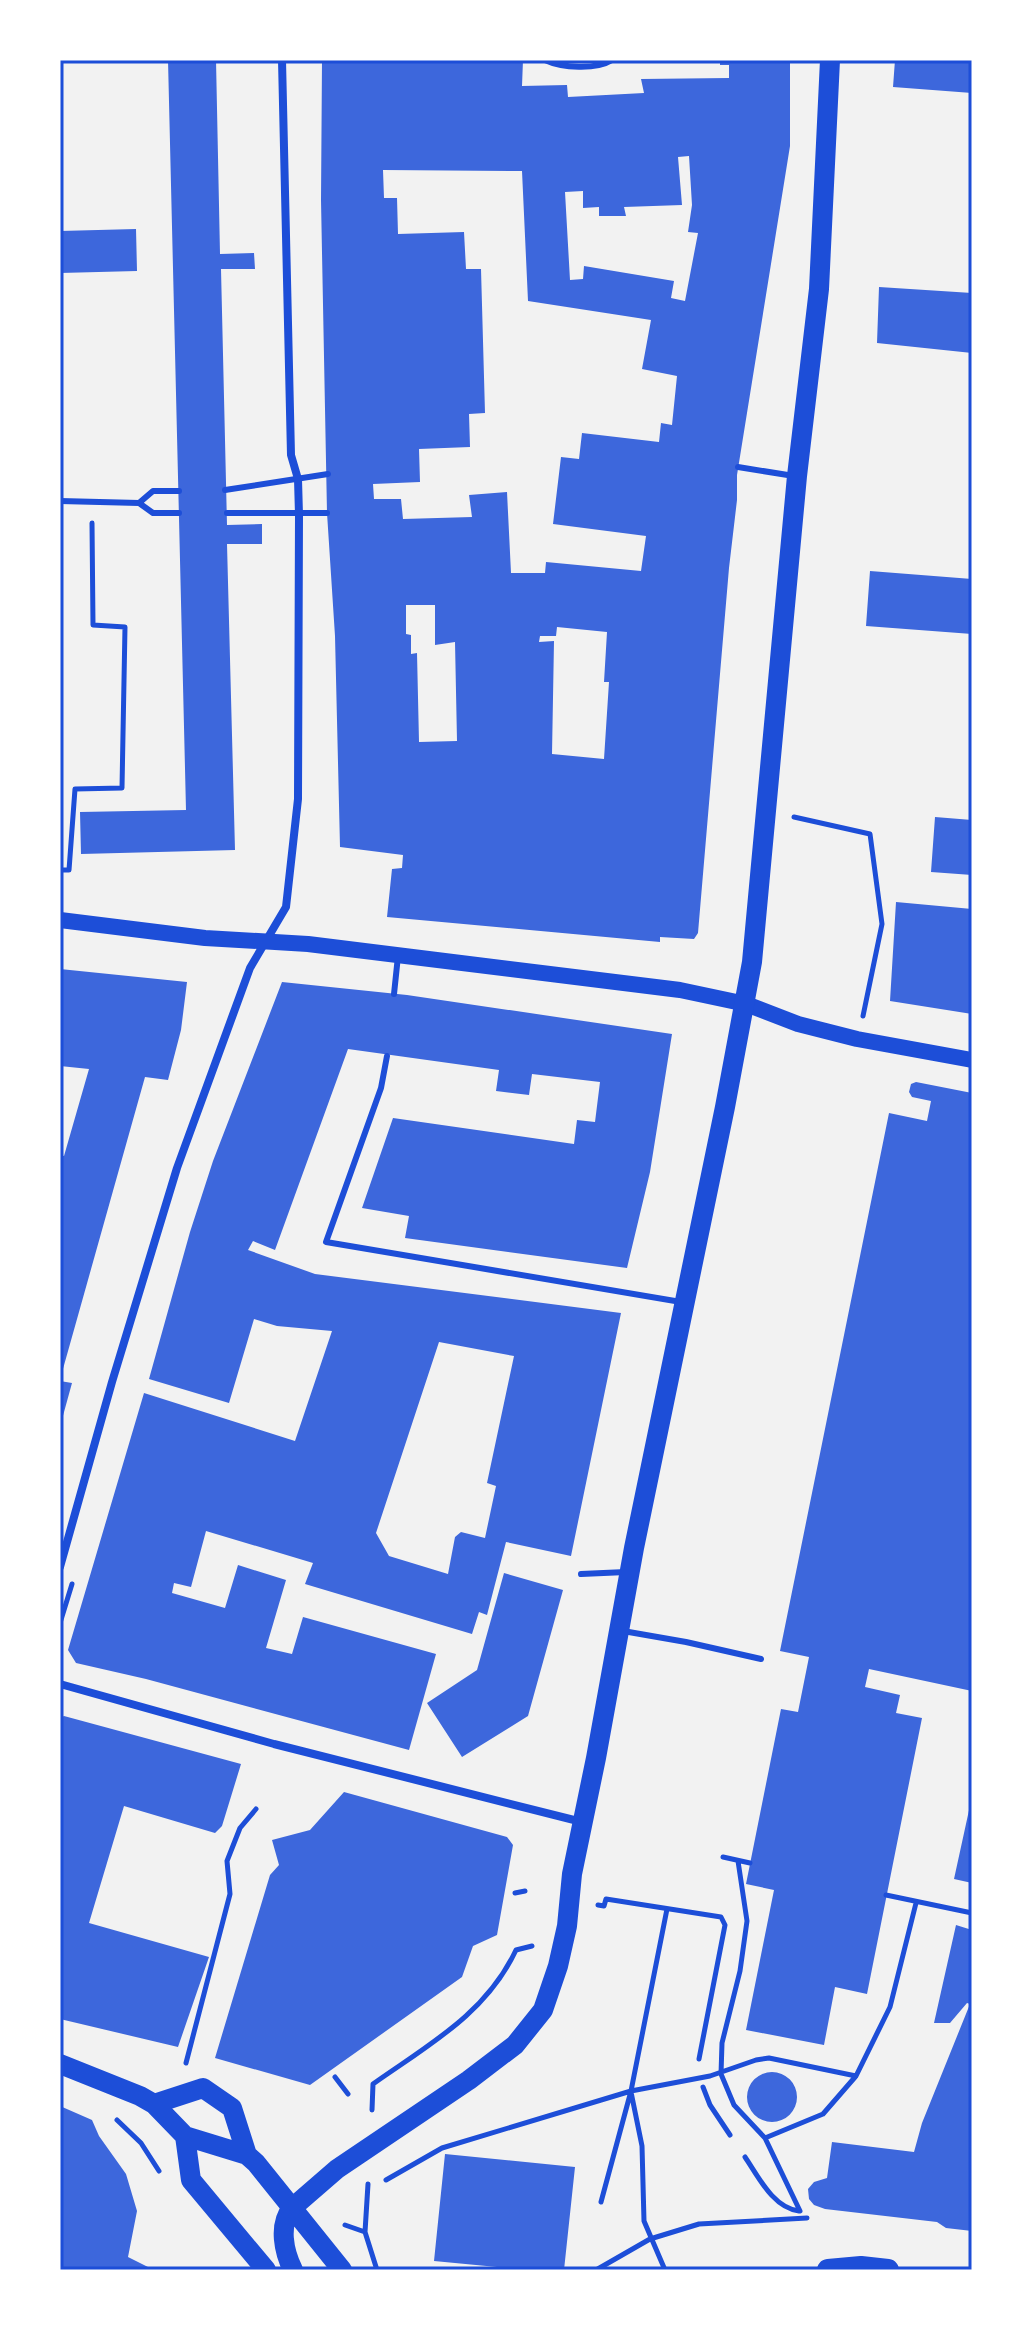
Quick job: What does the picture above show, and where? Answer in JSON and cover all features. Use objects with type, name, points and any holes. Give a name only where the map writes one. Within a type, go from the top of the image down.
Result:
[{"type":"highway","points":[[828,2270],[861,2267],[888,2270]]},
{"type":"main road","points":[[293,2270],[287,2257],[284,2236],[287,2214],[292,2208],[337,2169],[469,2080],[515,2045],[530,2029],[550,1995],[564,1937],[572,1874],[630,1572],[746,1004],[755,936],[797,476],[819,289],[830,60]]},
{"type":"main road","points":[[60,920],[205,938],[266,940],[639,984],[746,1004],[812,1028],[857,1039],[972,1060]]},
{"type":"main road","points":[[60,2064],[154,2104],[185,2136],[247,2155],[342,2270]]},
{"type":"main road","points":[[154,2104],[203,2088],[232,2108],[247,2155]]},
{"type":"main road","points":[[185,2136],[191,2180],[266,2270]]},
{"type":"street","points":[[60,1567],[177,1168],[250,968],[286,907],[298,799],[299,515],[298,479],[291,455],[282,60]]},
{"type":"street","points":[[60,1684],[274,1744],[582,1822]]},
{"type":"lane","points":[[545,60],[556,66],[604,65],[612,60]]},
{"type":"lane","points":[[738,467],[797,476]]},
{"type":"lane","points":[[225,490],[328,474]]},
{"type":"lane","points":[[139,503],[153,491],[179,491]]},
{"type":"lane","points":[[60,501],[139,503],[153,513],[179,513]]},
{"type":"lane","points":[[227,513],[327,513]]},
{"type":"lane","points":[[394,994],[398,956]]},
{"type":"lane","points":[[387,1056],[381,1088],[326,1242],[684,1303]]},
{"type":"lane","points":[[581,1574],[630,1572]]},
{"type":"lane","points":[[619,1631],[761,1659]]},
{"type":"path","points":[[60,870],[69,870],[75,789],[122,788],[125,627],[93,625],[91,502]]},
{"type":"path","points":[[766,811],[870,834],[882,924],[857,1039]]},
{"type":"path","points":[[186,2064],[230,1894],[227,1861],[240,1828],[256,1809]]},
{"type":"path","points":[[723,1857],[750,1863]]},
{"type":"path","points":[[738,1861],[747,1921],[740,1971],[722,2043],[721,2074],[734,2105],[765,2138],[800,2211],[790,2210],[766,2188],[745,2157]]},
{"type":"path","points":[[515,1893],[525,1891]]},
{"type":"path","points":[[886,1895],[972,1913]]},
{"type":"path","points":[[598,1905],[604,1906],[606,1899],[721,1917],[725,1925],[699,2059]]},
{"type":"path","points":[[765,2138],[823,2114],[856,2076],[890,2007],[916,1903]]},
{"type":"path","points":[[601,2202],[631,2091],[667,1909]]},
{"type":"path","points":[[377,2270],[365,2232],[373,2084],[470,2014],[490,1994],[516,1950],[564,1937]]},
{"type":"path","points":[[386,2180],[442,2148],[631,2091],[721,2074],[756,2060],[769,2058],[856,2076]]},
{"type":"path","points":[[335,2077],[348,2094]]},
{"type":"path","points":[[103,2080],[102,2107],[141,2143],[163,2177]]},
{"type":"path","points":[[703,2087],[718,2124],[730,2135]]},
{"type":"path","points":[[631,2091],[642,2146],[644,2221],[665,2270]]},
{"type":"path","points":[[596,2270],[650,2239],[699,2224],[807,2218]]},
{"type":"building","points":[[168,60],[216,60],[220,254],[254,253],[255,269],[221,269],[227,525],[262,524],[262,544],[227,544],[235,850],[81,854],[80,812],[186,810]]},
{"type":"building","points":[[322,60],[523,60],[522,86],[567,85],[568,97],[644,93],[641,79],[729,78],[729,65],[720,65],[720,60],[790,60],[790,146],[737,475],[698,933],[694,939],[660,937],[660,942],[387,917],[392,869],[402,868],[403,855],[340,847],[335,636],[327,513],[321,200]],"holes":[[[689,156],[692,205],[688,232],[698,233],[685,301],[671,298],[674,281],[584,266],[583,279],[570,280],[565,192],[583,191],[583,208],[599,207],[599,216],[626,216],[624,207],[682,205],[678,157]],[[383,170],[522,171],[528,301],[651,320],[642,369],[677,376],[672,425],[661,423],[659,442],[582,433],[579,459],[561,457],[553,524],[646,536],[641,571],[546,562],[545,573],[511,573],[507,492],[469,495],[472,517],[403,519],[401,499],[374,499],[373,484],[420,482],[419,449],[470,447],[469,414],[485,413],[481,269],[466,269],[464,232],[398,234],[397,198],[384,198]],[[406,605],[435,605],[435,645],[455,642],[457,741],[419,742],[417,653],[411,654],[411,635],[406,634]],[[557,627],[607,632],[604,682],[609,682],[604,759],[552,754],[554,641],[539,642],[540,636],[556,636]]]},
{"type":"building","points":[[895,60],[972,60],[972,93],[893,87]]},
{"type":"building","points":[[136,229],[137,271],[60,273],[60,231]]},
{"type":"building","points":[[879,287],[972,293],[972,353],[877,343]]},
{"type":"building","points":[[870,571],[972,579],[972,634],[866,626]]},
{"type":"building","points":[[935,817],[972,820],[972,875],[931,872]]},
{"type":"building","points":[[896,902],[972,909],[972,1014],[890,1001]]},
{"type":"building","points":[[60,969],[187,982],[181,1030],[168,1080],[145,1077],[61,1376],[60,1155],[64,1156],[89,1069],[60,1066]]},
{"type":"building","points":[[282,982],[407,995],[672,1034],[650,1172],[627,1268],[405,1238],[409,1216],[362,1208],[393,1118],[574,1144],[577,1120],[595,1122],[600,1082],[532,1074],[529,1095],[496,1091],[499,1070],[348,1049],[275,1250],[253,1241],[248,1250],[315,1274],[621,1313],[571,1556],[506,1542],[487,1615],[479,1612],[472,1634],[305,1584],[313,1563],[206,1531],[191,1587],[174,1583],[172,1593],[225,1608],[238,1565],[286,1580],[266,1648],[292,1654],[303,1617],[436,1654],[409,1750],[76,1663],[68,1650],[144,1393],[295,1441],[332,1331],[277,1326],[254,1319],[229,1403],[149,1379],[213,1161]],"holes":[[[439,1342],[514,1356],[487,1483],[496,1486],[485,1538],[461,1532],[455,1537],[448,1574],[389,1556],[376,1533]]]},
{"type":"building","points":[[916,1082],[972,1093],[972,1691],[869,1669],[865,1687],[900,1695],[896,1713],[922,1718],[867,1994],[835,1987],[824,2045],[746,2030],[774,1890],[746,1884],[781,1709],[798,1712],[809,1657],[780,1651],[889,1113],[927,1121],[931,1101],[912,1097],[909,1092],[911,1084]]},
{"type":"building","points":[[60,1381],[72,1383],[61,1423],[60,1423]]},
{"type":"building","points":[[504,1573],[563,1590],[528,1716],[462,1757],[427,1703],[477,1670]]},
{"type":"building","points":[[64,1716],[241,1764],[222,1826],[215,1833],[124,1806],[89,1923],[209,1957],[178,2047],[60,2019],[60,1718]]},
{"type":"building","points":[[344,1792],[507,1837],[513,1845],[497,1935],[473,1946],[462,1977],[310,2085],[215,2058],[270,1875],[279,1865],[272,1840],[310,1830]]},
{"type":"building","points":[[972,1801],[972,1883],[954,1879]]},
{"type":"building","points":[[956,1925],[972,1930],[972,2231],[946,2228],[937,2222],[825,2209],[814,2205],[809,2199],[808,2189],[814,2182],[827,2178],[832,2142],[914,2152],[922,2123],[970,2004],[967,2003],[950,2023],[934,2023]]},
{"type":"building","points":[[772,2072],[789,2080],[797,2097],[789,2114],[772,2122],[755,2114],[747,2097],[755,2080]]},
{"type":"building","points":[[60,2106],[92,2120],[99,2136],[126,2174],[137,2211],[128,2257],[154,2270],[60,2270]]},
{"type":"building","points":[[445,2154],[575,2167],[564,2270],[528,2270],[434,2261]]}]
